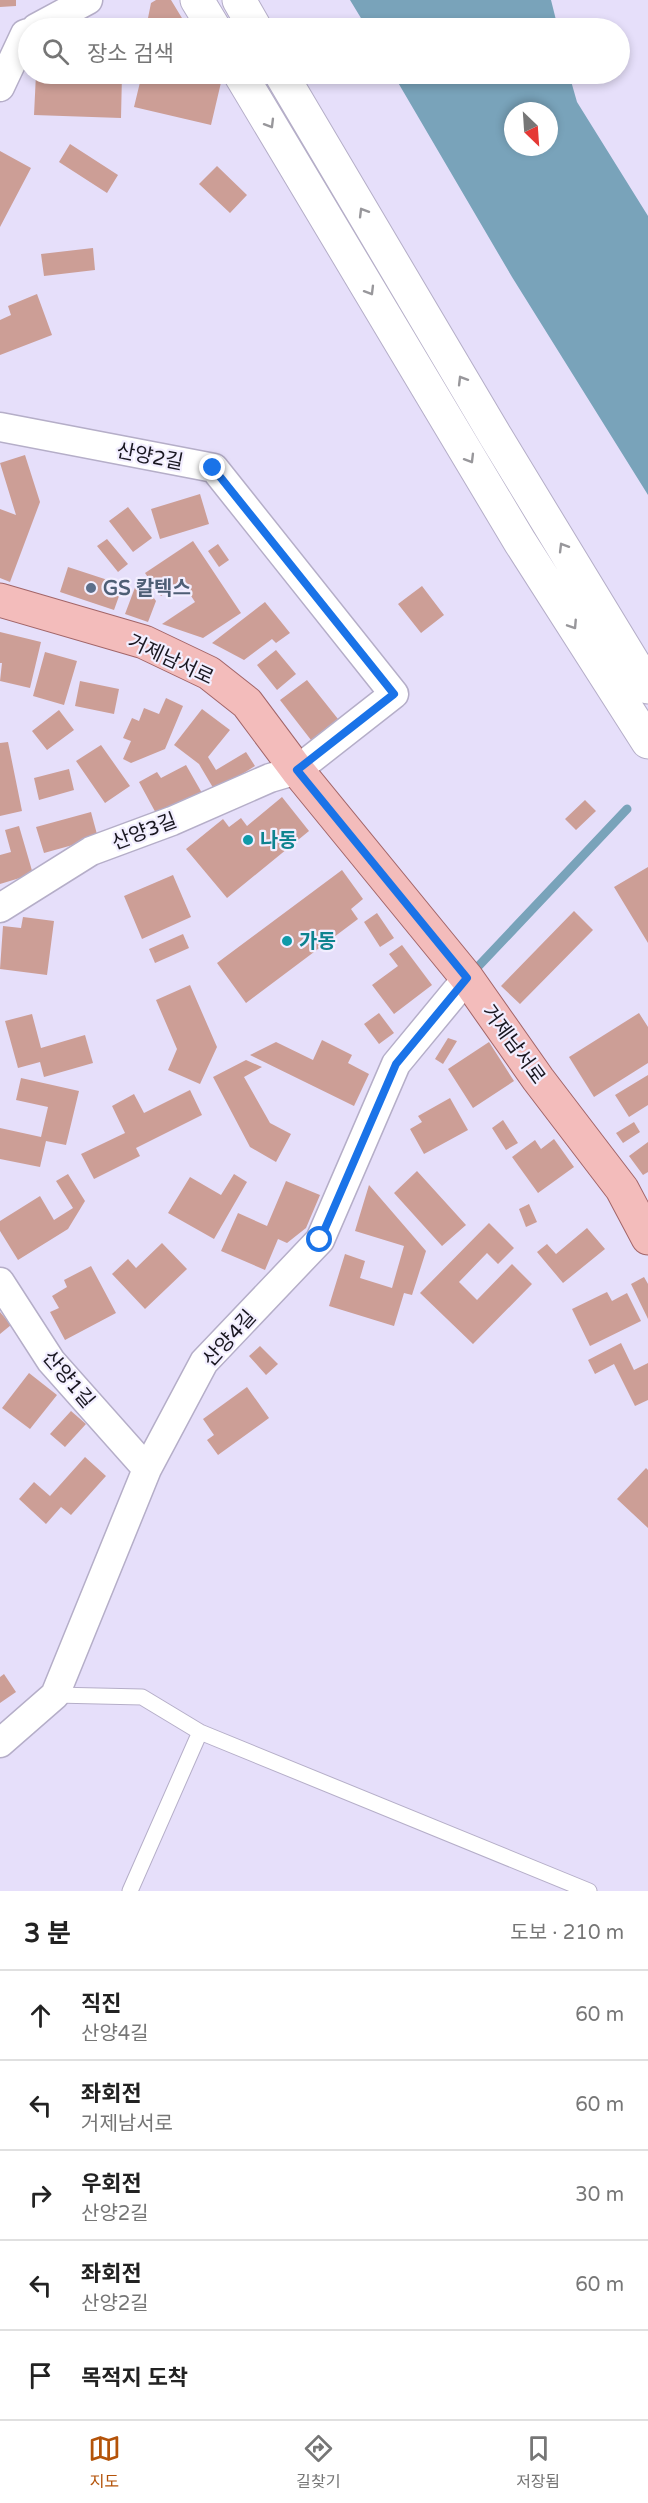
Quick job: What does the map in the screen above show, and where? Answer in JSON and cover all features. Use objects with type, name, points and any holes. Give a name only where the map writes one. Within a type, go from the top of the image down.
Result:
[{"type":"main road","name":"거제남서로","points":[[0,600],[144,642],[209,673],[247,703],[297,770],[467,978],[532,1070],[622,1189],[648,1238]]},
{"type":"street","points":[[55,18],[88,0]]},
{"type":"street","points":[[196,0],[208,18]]},
{"type":"street","points":[[238,0],[249,18]]},
{"type":"street","points":[[0,87],[18,49]]},
{"type":"street","points":[[246,84],[520,542],[648,742]]},
{"type":"street","points":[[287,84],[496,437],[648,687]]},
{"type":"street","name":"산양2길","points":[[0,428],[213,468],[394,694],[297,770]]},
{"type":"street","name":"산양3길","points":[[0,908],[91,851],[172,821],[270,778],[297,770]]},
{"type":"street","name":"산양4길","points":[[0,1743],[55,1695],[147,1469],[204,1362],[320,1240],[396,1064],[467,978]]},
{"type":"street","name":"산양1길","points":[[0,1282],[51,1361],[147,1469]]},
{"type":"lane","points":[[55,1695],[142,1696],[200,1732],[589,1891]]},
{"type":"lane","points":[[130,1891],[200,1732]]},
{"type":"water","points":[[350,0],[551,0],[556,18],[361,18]]},
{"type":"water","points":[[399,84],[572,84],[577,102],[648,216],[648,495],[512,277]]},
{"type":"building","points":[[0,0],[16,0],[16,6],[0,7]]},
{"type":"building","points":[[156,0],[171,0],[182,18],[148,18],[151,3]]},
{"type":"building","points":[[36,84],[122,84],[121,118],[34,115]]},
{"type":"building","points":[[140,84],[221,84],[211,125],[134,107]]},
{"type":"building","points":[[70,144],[118,175],[107,193],[59,162]]},
{"type":"building","points":[[0,151],[31,168],[0,227]]},
{"type":"building","points":[[217,166],[247,195],[230,213],[199,184]]},
{"type":"building","points":[[93,248],[95,270],[44,276],[41,254]]},
{"type":"building","points":[[37,294],[52,335],[0,355],[0,320],[11,315],[8,306]]},
{"type":"building","points":[[25,455],[40,502],[10,582],[0,578],[0,509],[16,515],[0,463]]},
{"type":"building","points":[[200,494],[209,524],[160,539],[151,509]]},
{"type":"building","points":[[128,507],[152,538],[133,552],[109,521]]},
{"type":"building","points":[[107,539],[128,564],[118,572],[97,546]]},
{"type":"building","points":[[193,541],[241,613],[203,638],[162,624],[195,602],[182,582],[161,596],[145,573]]},
{"type":"building","points":[[218,544],[229,560],[219,567],[208,551]]},
{"type":"building","name":"GS 칼텍스","points":[[68,567],[123,585],[114,610],[60,592]]},
{"type":"building","points":[[139,577],[156,601],[148,622],[125,614]]},
{"type":"building","points":[[422,586],[444,615],[421,633],[398,604]]},
{"type":"building","points":[[265,602],[290,633],[276,643],[272,639],[244,660],[212,643]]},
{"type":"building","points":[[0,632],[41,642],[30,688],[0,681],[2,663],[0,663]]},
{"type":"building","points":[[276,650],[296,674],[277,690],[257,665]]},
{"type":"building","points":[[45,652],[77,661],[64,705],[33,696]]},
{"type":"building","points":[[307,680],[338,719],[311,740],[280,700]]},
{"type":"building","points":[[80,681],[119,689],[114,714],[75,706]]},
{"type":"building","points":[[166,698],[183,706],[165,749],[131,763],[123,759],[131,741],[123,738],[132,718],[139,721],[144,708],[159,714]]},
{"type":"building","points":[[202,709],[230,730],[208,757],[216,770],[246,752],[255,766],[215,791],[199,764],[174,745]]},
{"type":"building","points":[[59,710],[74,730],[47,750],[32,731]]},
{"type":"building","points":[[8,742],[22,811],[0,816],[0,743]]},
{"type":"building","points":[[101,745],[130,786],[105,803],[76,761]]},
{"type":"building","points":[[186,765],[202,793],[158,817],[139,782],[157,772],[161,778]]},
{"type":"building","points":[[69,769],[74,790],[39,800],[34,778]]},
{"type":"building","name":"나동","points":[[282,797],[309,831],[227,898],[186,849],[223,819],[229,827],[241,818],[247,826]]},
{"type":"building","points":[[585,800],[596,811],[576,830],[565,819]]},
{"type":"building","points":[[91,812],[98,838],[44,853],[36,827]]},
{"type":"building","points":[[19,826],[33,874],[0,884],[0,855],[11,852],[5,830]]},
{"type":"building","points":[[648,867],[648,943],[614,887]]},
{"type":"building","name":"가동","points":[[342,870],[363,899],[351,909],[358,919],[246,1003],[217,963]]},
{"type":"building","points":[[173,875],[191,917],[142,939],[124,896]]},
{"type":"building","points":[[574,911],[593,930],[520,1004],[501,986]]},
{"type":"building","points":[[377,913],[394,938],[380,947],[364,922]]},
{"type":"building","points":[[23,917],[54,921],[47,975],[0,969],[3,926],[21,928]]},
{"type":"building","points":[[183,934],[189,948],[155,963],[149,949]]},
{"type":"building","points":[[402,945],[432,985],[394,1014],[372,985],[398,966],[389,954]]},
{"type":"building","points":[[190,985],[217,1047],[200,1084],[168,1070],[177,1049],[156,1000]]},
{"type":"building","points":[[379,1013],[394,1033],[379,1044],[364,1024]]},
{"type":"building","points":[[639,1013],[648,1027],[648,1063],[594,1097],[569,1057]]},
{"type":"building","points":[[32,1014],[41,1048],[85,1035],[93,1063],[44,1077],[40,1062],[18,1068],[5,1021]]},
{"type":"building","points":[[448,1038],[457,1041],[443,1064],[435,1059]]},
{"type":"building","points":[[322,1040],[352,1055],[348,1063],[369,1074],[354,1106],[250,1055],[276,1042],[313,1060]]},
{"type":"building","points":[[489,1042],[514,1081],[473,1108],[448,1069]]},
{"type":"building","points":[[246,1060],[262,1067],[244,1077],[270,1123],[291,1134],[276,1162],[250,1147],[213,1077]]},
{"type":"building","points":[[648,1075],[648,1105],[629,1117],[615,1095]]},
{"type":"building","points":[[21,1078],[79,1091],[66,1145],[46,1141],[40,1167],[0,1159],[0,1128],[41,1137],[48,1107],[16,1100]]},
{"type":"building","points":[[190,1090],[202,1115],[136,1148],[140,1156],[94,1179],[81,1154],[125,1133],[112,1106],[134,1094],[144,1113]]},
{"type":"building","points":[[450,1098],[468,1130],[424,1154],[410,1129],[422,1122],[418,1116]]},
{"type":"building","points":[[503,1120],[518,1143],[506,1150],[492,1128]]},
{"type":"building","points":[[634,1122],[640,1132],[623,1143],[616,1133]]},
{"type":"building","points":[[554,1139],[574,1167],[538,1193],[512,1157],[535,1140],[541,1149]]},
{"type":"building","points":[[648,1142],[648,1172],[643,1175],[629,1156]]},
{"type":"building","points":[[417,1171],[466,1225],[442,1246],[394,1193]]},
{"type":"building","points":[[68,1174],[85,1201],[68,1229],[18,1260],[0,1231],[0,1221],[40,1196],[54,1220],[73,1208],[56,1181]]},
{"type":"building","points":[[234,1174],[247,1182],[214,1239],[168,1213],[190,1177],[221,1195]]},
{"type":"building","points":[[286,1181],[320,1195],[306,1228],[287,1243],[278,1239],[265,1270],[221,1251],[238,1213],[267,1226]]},
{"type":"building","points":[[369,1185],[426,1251],[412,1295],[404,1293],[394,1326],[329,1306],[345,1254],[365,1261],[360,1278],[392,1288],[404,1246],[355,1231]]},
{"type":"building","points":[[529,1204],[537,1222],[526,1227],[519,1209]]},
{"type":"building","points":[[489,1223],[514,1248],[498,1264],[487,1253],[459,1282],[477,1300],[512,1264],[532,1284],[473,1344],[420,1293]]},
{"type":"building","points":[[587,1228],[605,1249],[563,1283],[537,1252],[547,1244],[556,1254]]},
{"type":"building","points":[[162,1243],[187,1269],[145,1309],[112,1274],[128,1259],[136,1268]]},
{"type":"building","points":[[91,1266],[116,1313],[65,1340],[50,1312],[59,1308],[52,1296],[67,1287],[64,1280]]},
{"type":"building","points":[[644,1277],[648,1284],[648,1319],[631,1284]]},
{"type":"building","points":[[607,1292],[612,1301],[627,1293],[641,1321],[590,1346],[572,1309]]},
{"type":"building","points":[[0,1312],[11,1325],[0,1334]]},
{"type":"building","points":[[621,1343],[634,1370],[648,1363],[648,1400],[635,1406],[614,1364],[595,1374],[588,1360]]},
{"type":"building","points":[[260,1346],[278,1364],[266,1375],[249,1356]]},
{"type":"building","points":[[29,1373],[57,1395],[30,1429],[2,1408]]},
{"type":"building","points":[[247,1387],[269,1418],[218,1455],[207,1440],[214,1435],[203,1419]]},
{"type":"building","points":[[71,1411],[86,1424],[65,1447],[50,1434]]},
{"type":"building","points":[[85,1457],[106,1476],[71,1515],[61,1507],[46,1524],[19,1499],[34,1482],[50,1496]]},
{"type":"building","points":[[646,1468],[648,1470],[648,1528],[617,1499]]},
{"type":"building","points":[[4,1674],[16,1692],[0,1703],[0,1677]]},
{"type":"waterway","points":[[471,974],[627,809]]},
{"type":"place","name":"GS 칼텍스","points":[[91,588]]},
{"type":"place","name":"나동","points":[[248,840]]},
{"type":"place","name":"가동","points":[[287,941]]},
{"type":"route","points":[[213,468],[394,694],[297,770],[467,978],[396,1064],[320,1240]]}]
